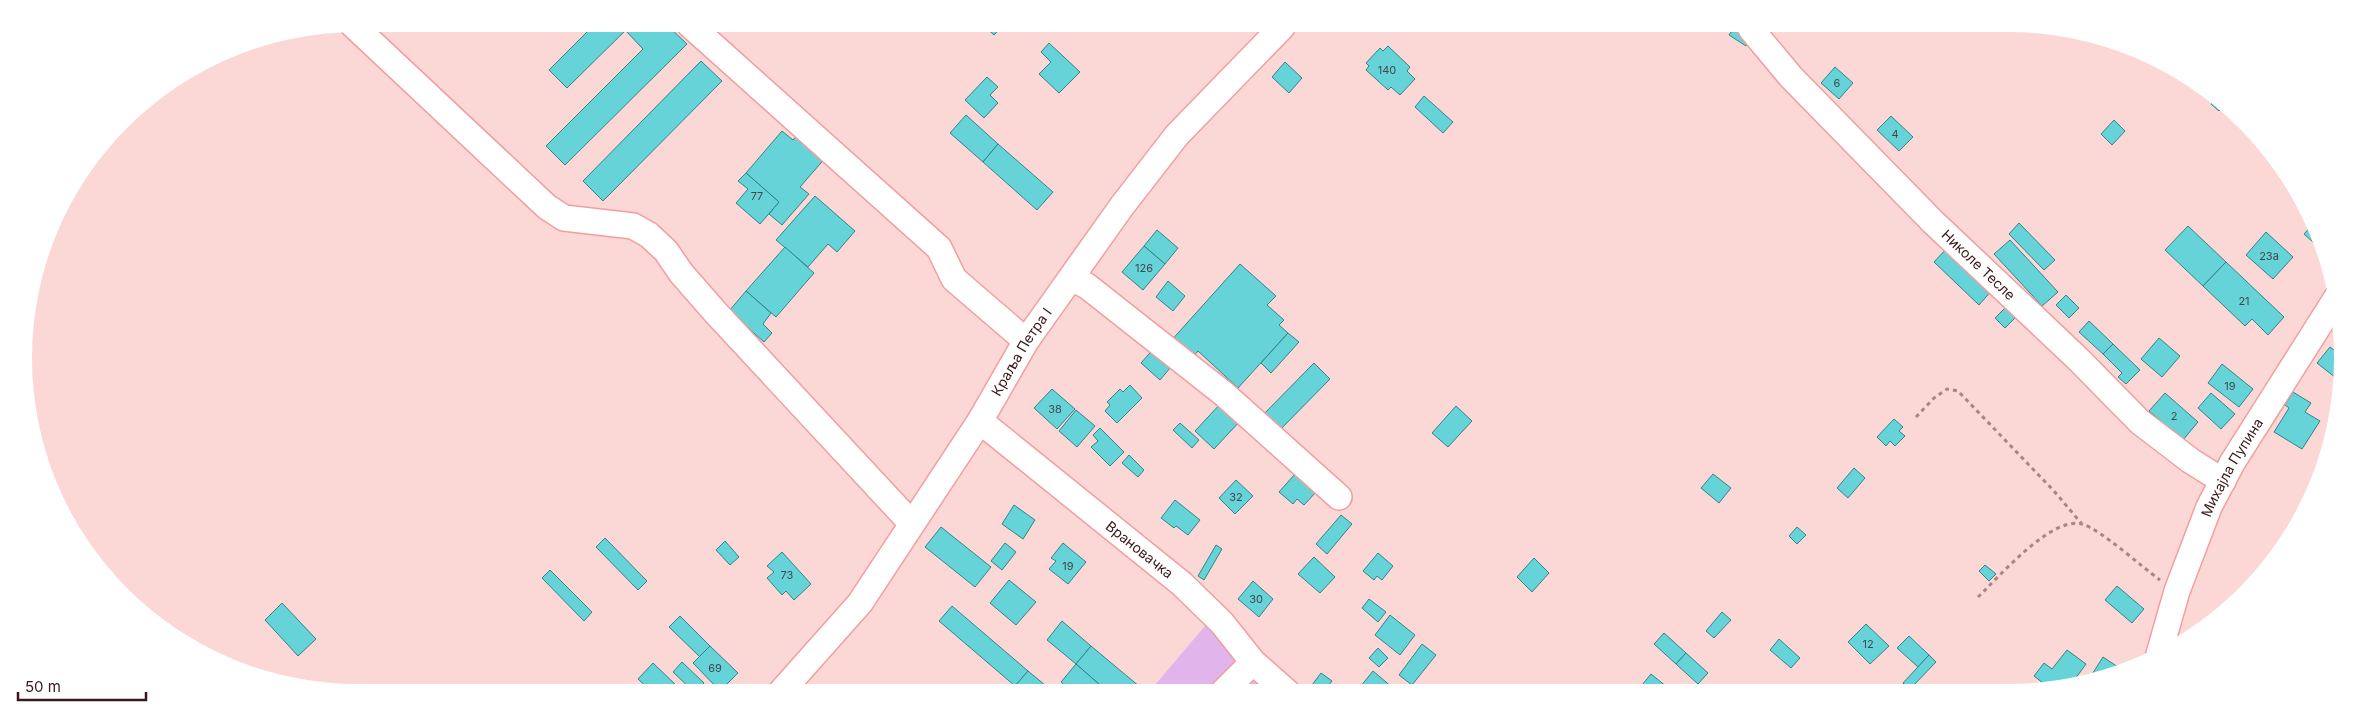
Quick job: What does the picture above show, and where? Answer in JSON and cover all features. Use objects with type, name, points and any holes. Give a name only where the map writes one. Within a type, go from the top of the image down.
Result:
[{"type":"street","points":[[360,32],[547,208],[564,218],[633,226],[649,235],[666,251],[681,273],[716,313],[912,524]]},
{"type":"street","points":[[698,32],[939,248],[954,279],[1026,341]]},
{"type":"street","name":"Краља Петра I","points":[[787,684],[860,603],[980,421],[1026,341],[1177,135],[1277,32]]},
{"type":"street","name":"Николе Тесле","points":[[1754,32],[1791,77],[1933,222],[2078,359],[2140,422],[2191,461],[2223,481]]},
{"type":"street","points":[[1071,278],[1087,286],[1224,394],[1339,497]]},
{"type":"street","name":"Михајла Пупина","points":[[2161,647],[2177,591],[2209,508],[2232,463],[2331,313]]},
{"type":"street","name":"Врановачка","points":[[980,421],[1182,584],[1222,623],[1253,662],[1278,684]]},
{"type":"street","points":[[1231,684],[1253,662]]},
{"type":"path","points":[[1916,417],[1934,398],[1947,389],[1958,391],[2054,491],[2081,524]]},
{"type":"path","points":[[1978,596],[2018,558],[2050,532],[2066,525],[2081,524],[2095,530],[2144,569],[2177,591]]},
{"type":"shaded area","points":[[1210,620],[1267,684],[1156,684]]},
{"type":"building","points":[[587,32],[624,32],[567,88],[549,70]]},
{"type":"building","points":[[627,32],[674,32],[687,44],[565,165],[546,146],[643,49]]},
{"type":"building","points":[[1731,32],[1739,32],[1751,38],[1746,46],[1729,35]]},
{"type":"building","points":[[1049,43],[1080,72],[1059,93],[1039,74],[1051,62],[1041,52]]},
{"type":"building","points":[[1388,46],[1410,67],[1407,71],[1415,79],[1400,95],[1391,87],[1388,90],[1366,70],[1369,66],[1366,63],[1380,48],[1383,51]]},
{"type":"building","points":[[701,61],[722,81],[603,201],[583,181]]},
{"type":"building","points":[[1285,62],[1302,78],[1289,93],[1272,77]]},
{"type":"building","points":[[1835,67],[1853,83],[1839,99],[1821,83]]},
{"type":"building","points":[[987,77],[998,87],[990,95],[998,103],[984,118],[965,100]]},
{"type":"building","points":[[1424,96],[1453,122],[1443,133],[1415,107]]},
{"type":"building","points":[[966,115],[998,144],[983,162],[950,133]]},
{"type":"building","points":[[1891,116],[1913,137],[1899,151],[1877,130]]},
{"type":"building","points":[[2114,120],[2125,131],[2112,145],[2101,134]]},
{"type":"building","points":[[782,131],[793,140],[800,132],[827,156],[800,187],[809,194],[782,225],[769,214],[779,202],[746,173]]},
{"type":"building","points":[[998,144],[1053,192],[1037,210],[983,162]]},
{"type":"building","points":[[746,173],[779,202],[760,224],[736,203],[748,189],[738,181]]},
{"type":"building","points":[[815,196],[855,231],[837,252],[828,244],[808,267],[776,240]]},
{"type":"building","points":[[2019,223],[2055,260],[2044,270],[2009,234]]},
{"type":"building","points":[[2188,226],[2226,262],[2203,286],[2165,250]]},
{"type":"building","points":[[1157,230],[1178,248],[1165,264],[1144,246]]},
{"type":"building","points":[[2308,230],[2313,242],[2304,234]]},
{"type":"building","points":[[2266,232],[2293,257],[2273,279],[2246,255]]},
{"type":"building","points":[[2010,240],[2058,292],[2042,306],[1994,254]]},
{"type":"building","points":[[1144,246],[1165,264],[1143,290],[1122,272]]},
{"type":"building","points":[[785,247],[814,273],[776,317],[746,291]]},
{"type":"building","points":[[1948,247],[1992,290],[1979,305],[1934,262]]},
{"type":"building","points":[[2226,262],[2284,317],[2268,335],[2252,319],[2245,326],[2203,286]]},
{"type":"building","points":[[1240,264],[1276,296],[1267,305],[1284,320],[1279,325],[1288,333],[1238,388],[1198,351],[1189,361],[1169,343]]},
{"type":"building","points":[[1168,281],[1185,296],[1173,311],[1156,297]]},
{"type":"building","points":[[746,291],[771,313],[763,324],[772,333],[764,342],[729,311]]},
{"type":"building","points":[[2066,295],[2079,308],[2069,318],[2056,305]]},
{"type":"building","points":[[2010,303],[2020,313],[2005,328],[1995,318]]},
{"type":"building","points":[[2089,321],[2113,344],[2103,354],[2079,332]]},
{"type":"building","points":[[1288,333],[1299,342],[1271,373],[1261,363]]},
{"type":"building","points":[[2159,338],[2180,356],[2162,377],[2141,359]]},
{"type":"building","points":[[2113,344],[2140,370],[2126,384],[2118,377],[2122,373],[2103,354]]},
{"type":"building","points":[[1156,346],[1175,362],[1160,380],[1141,363]]},
{"type":"building","points":[[2330,347],[2334,350],[2334,376],[2317,363]]},
{"type":"building","points":[[1314,363],[1330,379],[1275,435],[1259,419]]},
{"type":"building","points":[[2222,364],[2253,389],[2239,407],[2208,383]]},
{"type":"building","points":[[1130,385],[1142,398],[1117,423],[1105,411],[1110,405],[1107,402],[1120,389],[1123,392]]},
{"type":"building","points":[[1052,389],[1075,409],[1057,429],[1034,408]]},
{"type":"building","points":[[2293,392],[2311,403],[2305,412],[2320,421],[2302,449],[2274,432],[2289,408],[2285,405]]},
{"type":"building","points":[[2165,393],[2198,422],[2183,440],[2149,411]]},
{"type":"building","points":[[2211,393],[2235,414],[2221,429],[2198,408]]},
{"type":"building","points":[[1222,402],[1241,420],[1214,449],[1195,431]]},
{"type":"building","points":[[1456,406],[1472,421],[1448,447],[1432,433]]},
{"type":"building","points":[[1076,410],[1095,426],[1077,447],[1059,431]]},
{"type":"building","points":[[1894,419],[1903,427],[1899,431],[1905,436],[1895,446],[1890,441],[1886,446],[1877,437]]},
{"type":"building","points":[[1180,423],[1199,440],[1192,448],[1173,430]]},
{"type":"building","points":[[1100,428],[1124,452],[1110,466],[1091,447],[1098,441],[1093,435]]},
{"type":"building","points":[[1129,455],[1144,470],[1138,477],[1122,463]]},
{"type":"building","points":[[1854,468],[1865,478],[1848,498],[1837,488]]},
{"type":"building","points":[[1295,474],[1316,492],[1304,505],[1297,499],[1293,504],[1279,492]]},
{"type":"building","points":[[1713,474],[1731,488],[1719,503],[1701,488]]},
{"type":"building","points":[[1236,480],[1253,496],[1235,514],[1219,498]]},
{"type":"building","points":[[1175,500],[1200,520],[1188,535],[1176,526],[1174,528],[1161,518]]},
{"type":"building","points":[[1014,505],[1035,520],[1023,539],[1002,524]]},
{"type":"building","points":[[1341,515],[1352,524],[1327,554],[1316,544]]},
{"type":"building","points":[[941,527],[991,567],[975,587],[925,547]]},
{"type":"building","points":[[1797,527],[1806,535],[1797,544],[1789,536]]},
{"type":"building","points":[[605,538],[647,581],[638,590],[596,547]]},
{"type":"building","points":[[725,541],[739,557],[730,565],[716,550]]},
{"type":"building","points":[[1005,543],[1016,552],[1002,570],[991,561]]},
{"type":"building","points":[[1063,543],[1086,562],[1068,584],[1049,569],[1056,561],[1051,558]]},
{"type":"building","points":[[1216,545],[1222,549],[1204,580],[1198,576]]},
{"type":"building","points":[[782,552],[811,584],[794,600],[786,591],[782,595],[767,578],[774,572],[767,566]]},
{"type":"building","points":[[1378,553],[1393,566],[1382,580],[1377,576],[1374,580],[1363,571]]},
{"type":"building","points":[[1314,557],[1335,577],[1320,593],[1298,574]]},
{"type":"building","points":[[1534,558],[1549,573],[1532,592],[1517,577]]},
{"type":"building","points":[[1985,565],[1996,574],[1989,581],[1979,571]]},
{"type":"building","points":[[550,570],[592,612],[584,621],[542,578]]},
{"type":"building","points":[[1009,580],[1036,602],[1016,625],[990,603]]},
{"type":"building","points":[[1253,581],[1273,599],[1259,617],[1238,599]]},
{"type":"building","points":[[2117,586],[2144,609],[2132,623],[2105,600]]},
{"type":"building","points":[[1369,599],[1386,612],[1378,622],[1362,608]]},
{"type":"building","points":[[282,603],[316,639],[298,656],[265,620]]},
{"type":"building","points":[[952,606],[1028,671],[1017,684],[1013,684],[939,621]]},
{"type":"building","points":[[1722,612],[1731,620],[1714,638],[1706,631]]},
{"type":"building","points":[[1390,615],[1415,635],[1400,655],[1375,635]]},
{"type":"building","points":[[680,616],[710,646],[700,657],[669,627]]},
{"type":"building","points":[[1062,621],[1091,646],[1076,664],[1047,640]]},
{"type":"building","points":[[1866,624],[1889,646],[1870,664],[1848,642]]},
{"type":"building","points":[[1664,633],[1686,653],[1676,664],[1654,644]]},
{"type":"building","points":[[1909,636],[1929,655],[1918,667],[1897,648]]},
{"type":"building","points":[[1779,639],[1800,658],[1791,668],[1770,650]]},
{"type":"building","points":[[1422,644],[1436,655],[1413,684],[1399,675]]},
{"type":"building","points":[[710,646],[738,673],[727,684],[713,684],[693,663]]},
{"type":"building","points":[[1091,646],[1136,684],[1099,684],[1076,664]]},
{"type":"building","points":[[1378,648],[1388,658],[1379,667],[1369,658]]},
{"type":"building","points":[[2067,650],[2086,664],[2077,677],[2072,678],[2043,683],[2034,676],[2044,663],[2052,669]]},
{"type":"building","points":[[1686,653],[1708,673],[1698,684],[1676,664]]},
{"type":"building","points":[[1929,655],[1936,662],[1915,684],[1903,683]]},
{"type":"building","points":[[2103,657],[2116,666],[2113,667],[2093,673]]},
{"type":"building","points":[[682,662],[704,683],[686,684],[673,672]]},
{"type":"building","points":[[653,663],[675,684],[643,684],[638,679]]},
{"type":"building","points":[[1076,664],[1099,684],[1063,684],[1061,682]]},
{"type":"building","points":[[1028,671],[1044,684],[1017,684]]},
{"type":"building","points":[[1373,671],[1388,684],[1362,684]]},
{"type":"building","points":[[1321,673],[1332,681],[1330,684],[1313,684]]},
{"type":"building","points":[[1651,674],[1663,684],[1643,684]]}]
